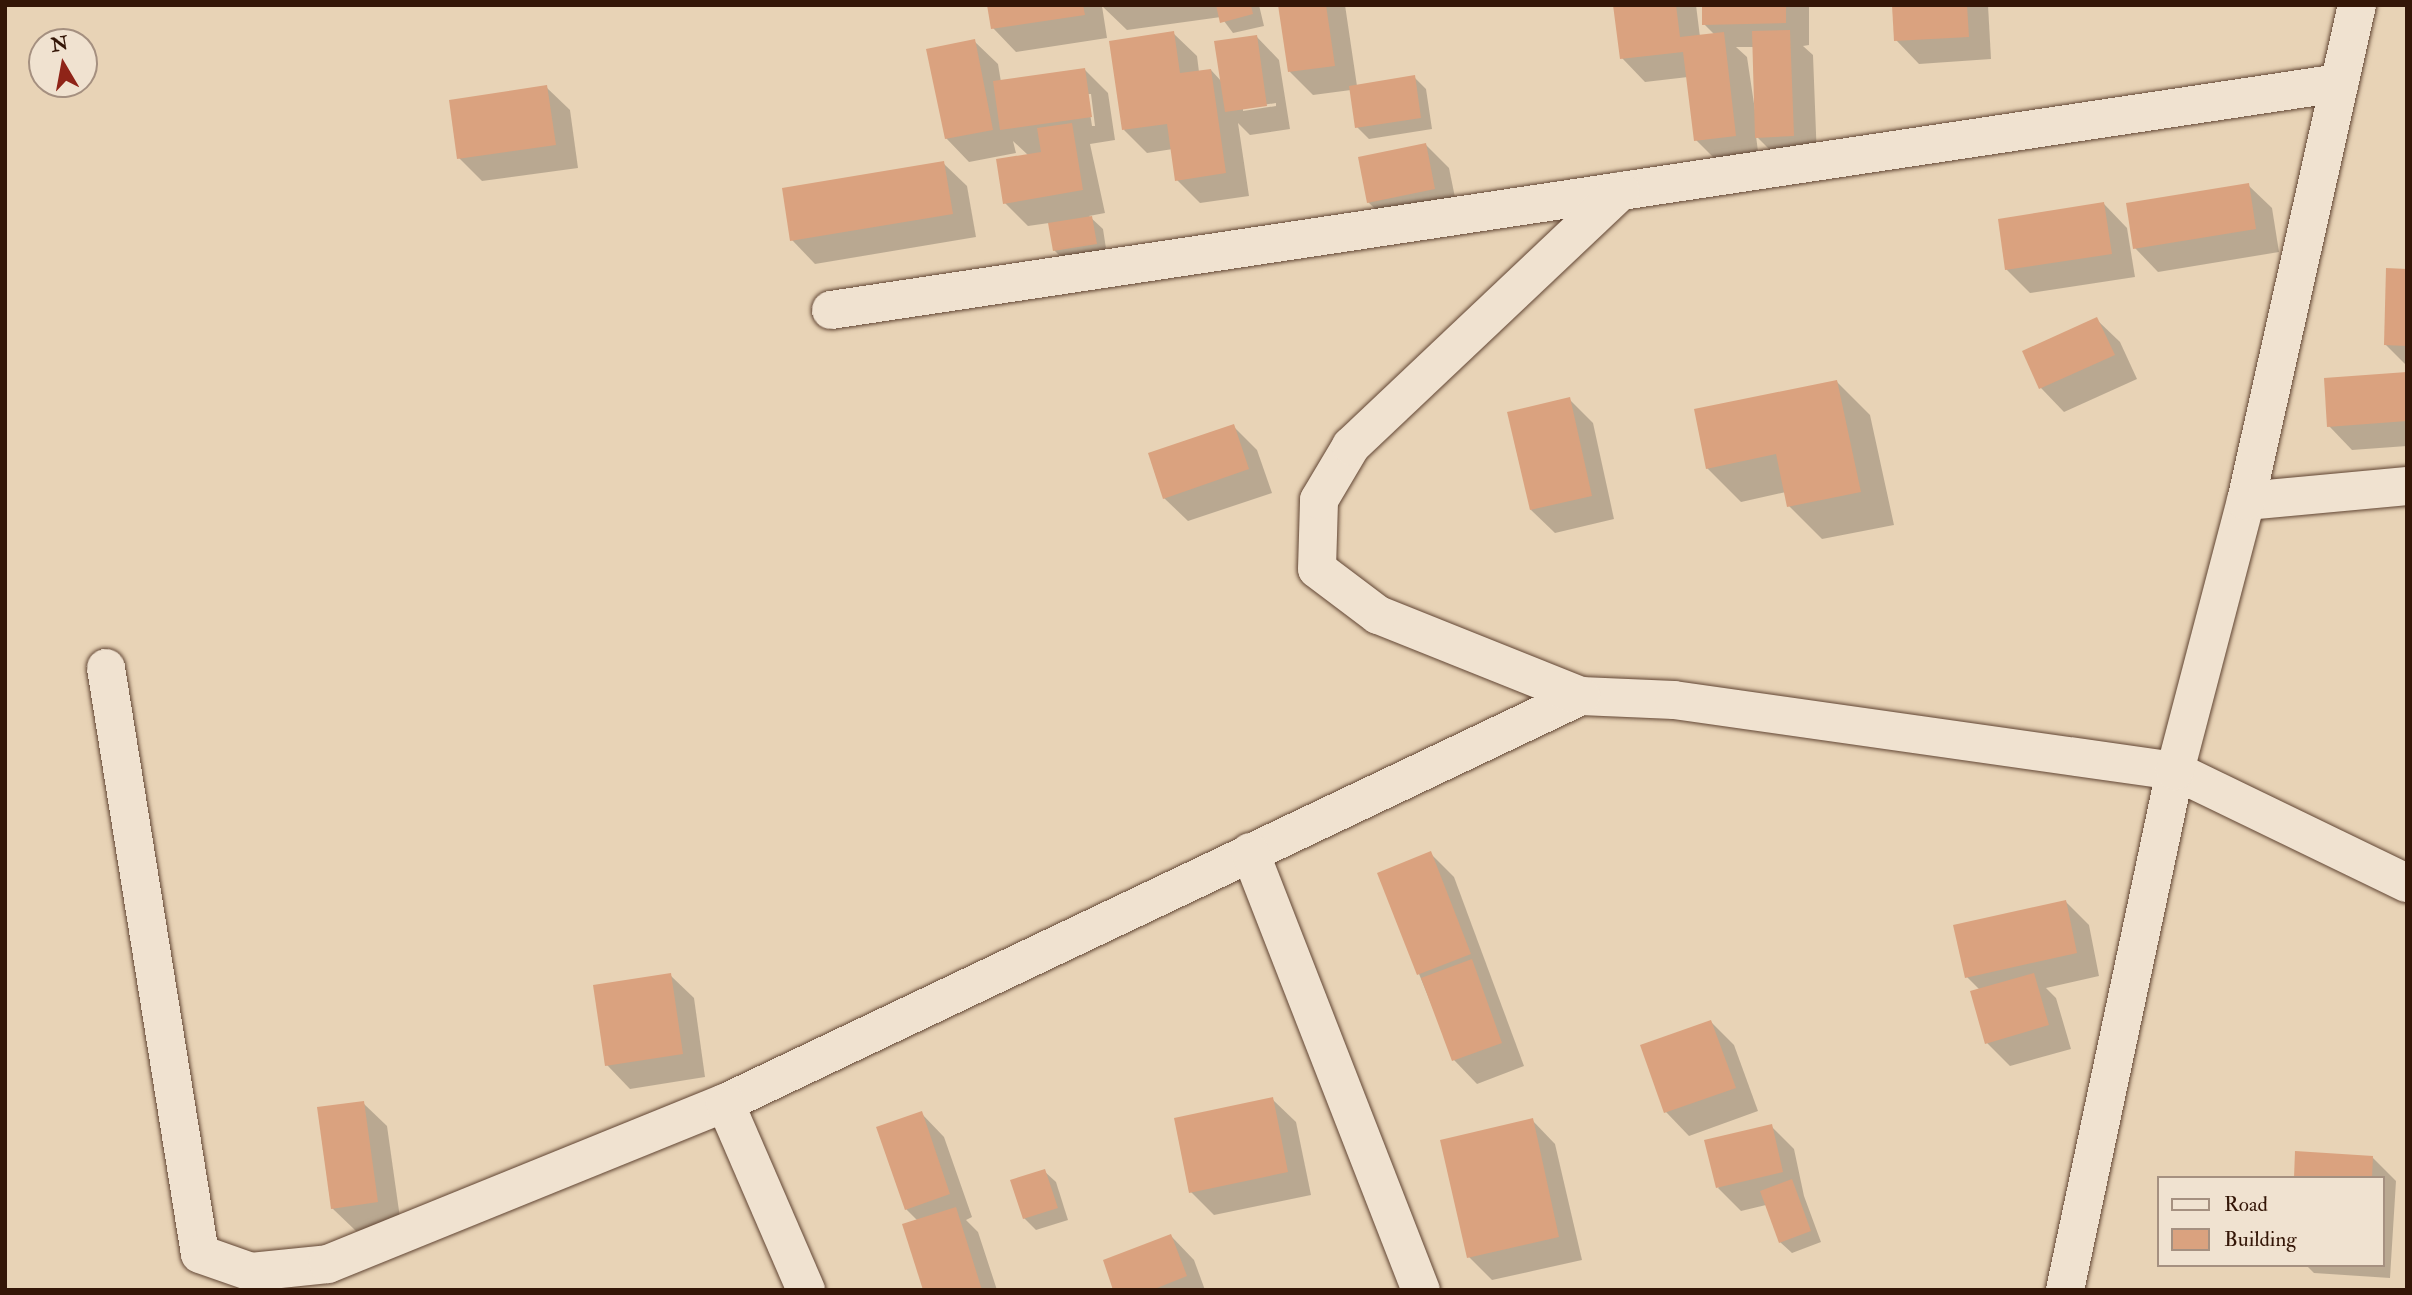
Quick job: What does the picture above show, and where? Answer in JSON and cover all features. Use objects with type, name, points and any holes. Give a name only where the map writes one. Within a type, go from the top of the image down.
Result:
[{"type":"street","points":[[2065,1290],[2175,771],[2246,500],[2357,5]]},
{"type":"street","points":[[831,310],[2339,83]]},
{"type":"street","points":[[1621,191],[1351,446],[1319,500],[1317,569],[1378,615],[1581,696],[1674,700],[2175,771],[2407,883]]},
{"type":"street","points":[[2246,500],[2407,486]]},
{"type":"street","points":[[106,668],[200,1254],[251,1272],[328,1264],[725,1102],[1581,696]]},
{"type":"street","points":[[1250,852],[1421,1290]]},
{"type":"street","points":[[725,1102],[806,1290]]},
{"type":"building","points":[[987,5],[1083,5],[1085,15],[991,29]]},
{"type":"building","points":[[1216,5],[1251,5],[1253,14],[1220,23]]},
{"type":"building","points":[[1278,5],[1326,5],[1335,66],[1288,72]]},
{"type":"building","points":[[1613,5],[1676,5],[1680,37],[1724,32],[1736,136],[1694,141],[1683,52],[1620,59]]},
{"type":"building","points":[[1702,5],[1786,5],[1786,23],[1702,25]]},
{"type":"building","points":[[1892,5],[1967,5],[1969,37],[1894,41]]},
{"type":"building","points":[[1790,30],[1794,136],[1755,138],[1752,31]]},
{"type":"building","points":[[1174,31],[1180,73],[1211,69],[1226,173],[1175,181],[1167,124],[1122,130],[1109,41]]},
{"type":"building","points":[[1257,35],[1267,106],[1225,112],[1214,41]]},
{"type":"building","points":[[975,39],[993,130],[945,139],[926,49]]},
{"type":"building","points":[[1085,68],[1092,117],[1000,130],[993,81]]},
{"type":"building","points":[[1415,75],[1421,118],[1355,128],[1349,86]]},
{"type":"building","points":[[547,85],[556,145],[457,159],[449,100]]},
{"type":"building","points":[[1072,123],[1083,190],[1003,204],[996,159],[1041,152],[1037,128]]},
{"type":"building","points":[[1426,143],[1435,189],[1367,203],[1358,157]]},
{"type":"building","points":[[944,161],[953,214],[790,241],[782,188]]},
{"type":"building","points":[[2249,183],[2256,229],[2133,249],[2126,203]]},
{"type":"building","points":[[2104,202],[2112,254],[2005,270],[1998,219]]},
{"type":"building","points":[[1092,216],[1097,244],[1053,251],[1048,223]]},
{"type":"building","points":[[2386,268],[2407,269],[2407,346],[2384,345]]},
{"type":"building","points":[[2097,317],[2115,355],[2039,389],[2022,351]]},
{"type":"building","points":[[2407,372],[2407,421],[2327,427],[2324,378]]},
{"type":"building","points":[[1837,380],[1861,492],[1787,507],[1776,454],[1706,469],[1694,409]]},
{"type":"building","points":[[1570,397],[1592,496],[1530,510],[1507,412]]},
{"type":"building","points":[[1234,424],[1249,469],[1163,499],[1148,453]]},
{"type":"building","points":[[1431,851],[1471,954],[1417,975],[1377,873]]},
{"type":"building","points":[[2066,900],[2077,953],[1965,978],[1953,925]]},
{"type":"building","points":[[1472,959],[1502,1043],[1452,1061],[1421,978]]},
{"type":"building","points":[[671,973],[683,1054],[605,1066],[593,985]]},
{"type":"building","points":[[2034,973],[2049,1025],[1985,1044],[1970,991]]},
{"type":"building","points":[[1711,1020],[1736,1088],[1664,1113],[1640,1045]]},
{"type":"building","points":[[1273,1097],[1288,1172],[1189,1193],[1174,1118]]},
{"type":"building","points":[[364,1101],[378,1202],[331,1209],[317,1107]]},
{"type":"building","points":[[922,1111],[950,1194],[905,1210],[876,1127]]},
{"type":"building","points":[[1533,1118],[1559,1237],[1467,1258],[1440,1140]]},
{"type":"building","points":[[1772,1124],[1783,1172],[1716,1188],[1704,1140]]},
{"type":"building","points":[[2295,1151],[2373,1156],[2372,1176],[2294,1176]]},
{"type":"building","points":[[1045,1169],[1058,1208],[1023,1219],[1010,1180]]},
{"type":"building","points":[[1792,1179],[1811,1231],[1779,1243],[1760,1191]]},
{"type":"building","points":[[956,1207],[982,1290],[923,1290],[902,1224]]},
{"type":"building","points":[[1171,1234],[1187,1276],[1152,1290],[1113,1290],[1103,1260]]}]
